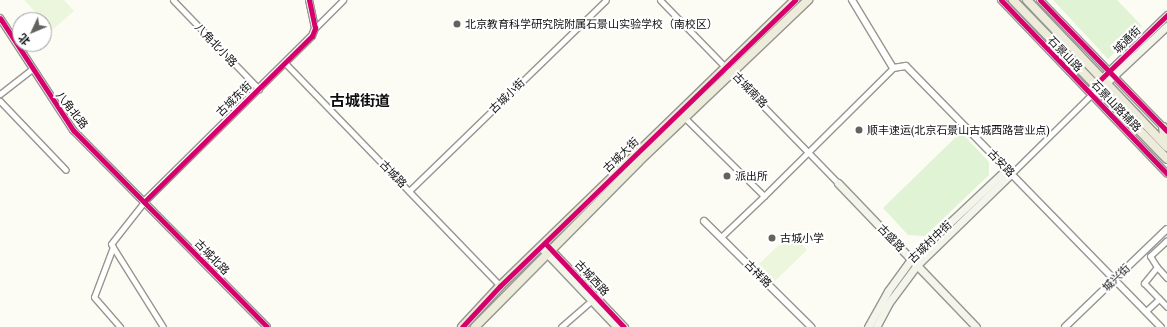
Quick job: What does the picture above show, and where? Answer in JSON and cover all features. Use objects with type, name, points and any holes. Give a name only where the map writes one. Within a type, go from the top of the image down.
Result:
[{"type":"main road","name":"古城大街","points":[[462,327],[500,286],[546,248],[685,118],[796,0]]},
{"type":"main road","name":"古城大街","points":[[475,327],[546,248],[730,69],[808,0]]},
{"type":"main road","name":"石景山路","points":[[1013,0],[1167,159]]},
{"type":"main road","name":"石景山路","points":[[1027,0],[1166,146]]},
{"type":"main road","name":"城通街","points":[[1104,81],[1167,15]]},
{"type":"main road","name":"城通街","points":[[1111,74],[1167,26]]},
{"type":"main road","points":[[1165,129],[1166,146]]},
{"type":"main road","name":"古城村中街","points":[[868,327],[888,291],[912,259],[1009,172]]},
{"type":"main road","name":"古城村中街","points":[[876,327],[888,304],[917,265],[1009,172]]},
{"type":"main road","name":"古盛路","points":[[838,183],[976,327]]},
{"type":"main road","name":"古城西路","points":[[546,248],[617,327]]},
{"type":"main road","name":"古城西路","points":[[546,248],[624,327]]},
{"type":"street","name":"八角北小路","points":[[173,0],[258,89]]},
{"type":"street","points":[[309,0],[315,28]]},
{"type":"street","points":[[315,28],[343,0]]},
{"type":"street","name":"古城小街","points":[[409,191],[606,0]]},
{"type":"street","name":"古城南路","points":[[660,0],[730,69],[838,183]]},
{"type":"street","points":[[722,237],[893,68],[852,0]]},
{"type":"street","name":"石景山路辅路","points":[[1001,0],[1167,174]]},
{"type":"street","name":"石景山路辅路","points":[[1040,0],[1165,129]]},
{"type":"street","name":"八角北路","points":[[0,18],[31,70],[73,130],[144,202]]},
{"type":"street","name":"古城东街","points":[[144,202],[312,36],[315,28]]},
{"type":"street","name":"古城路","points":[[285,63],[500,286]]},
{"type":"street","name":"古安路","points":[[893,68],[906,66],[1161,327]]},
{"type":"street","points":[[0,94],[31,70]]},
{"type":"street","points":[[1009,172],[1098,88]]},
{"type":"street","points":[[0,101],[66,170]]},
{"type":"street","points":[[685,118],[764,196]]},
{"type":"street","points":[[144,202],[122,227],[111,244],[163,327]]},
{"type":"street","name":"古城北路","points":[[144,202],[267,327]]},
{"type":"street","name":"古祥路","points":[[704,221],[722,237],[811,327]]},
{"type":"street","name":"城兴街","points":[[1065,327],[1167,229]]},
{"type":"street","points":[[1167,240],[1150,256],[1157,268],[1167,278]]},
{"type":"street","points":[[113,247],[94,297],[120,327]]},
{"type":"street","points":[[1157,268],[1144,283],[1167,307]]},
{"type":"street","points":[[1146,311],[1159,299]]},
{"type":"street","points":[[561,327],[592,300]]},
{"type":"green space","points":[[24,0],[64,0],[74,11],[52,30],[52,12],[35,12]]},
{"type":"green space","points":[[1053,0],[1117,0],[1142,26],[1108,59]]},
{"type":"green space","points":[[961,132],[989,162],[989,175],[925,236],[908,235],[883,208]]},
{"type":"green space","points":[[791,233],[807,250],[775,281],[759,264]]},
{"type":"cycle path","points":[[144,202],[312,36],[315,28],[309,0]]},
{"type":"cycle path","points":[[462,327],[500,286],[795,0]]},
{"type":"cycle path","points":[[1001,0],[1167,174]]},
{"type":"cycle path","points":[[1040,0],[1167,131]]},
{"type":"cycle path","points":[[1101,79],[1167,15]]},
{"type":"cycle path","points":[[0,18],[73,130],[267,327]]},
{"type":"cycle path","points":[[545,243],[624,327]]},
{"type":"place","name":"北京教育科学研究院附属石景山实验学校（南校区）","points":[[457,24]]},
{"type":"place","name":"顺丰速运(北京石景山古城西路营业点)","points":[[859,130]]},
{"type":"place","name":"派出所","points":[[727,176]]},
{"type":"place","name":"古城小学","points":[[772,238]]},
{"type":"district","name":"古城街道","points":[[360,101]]}]
